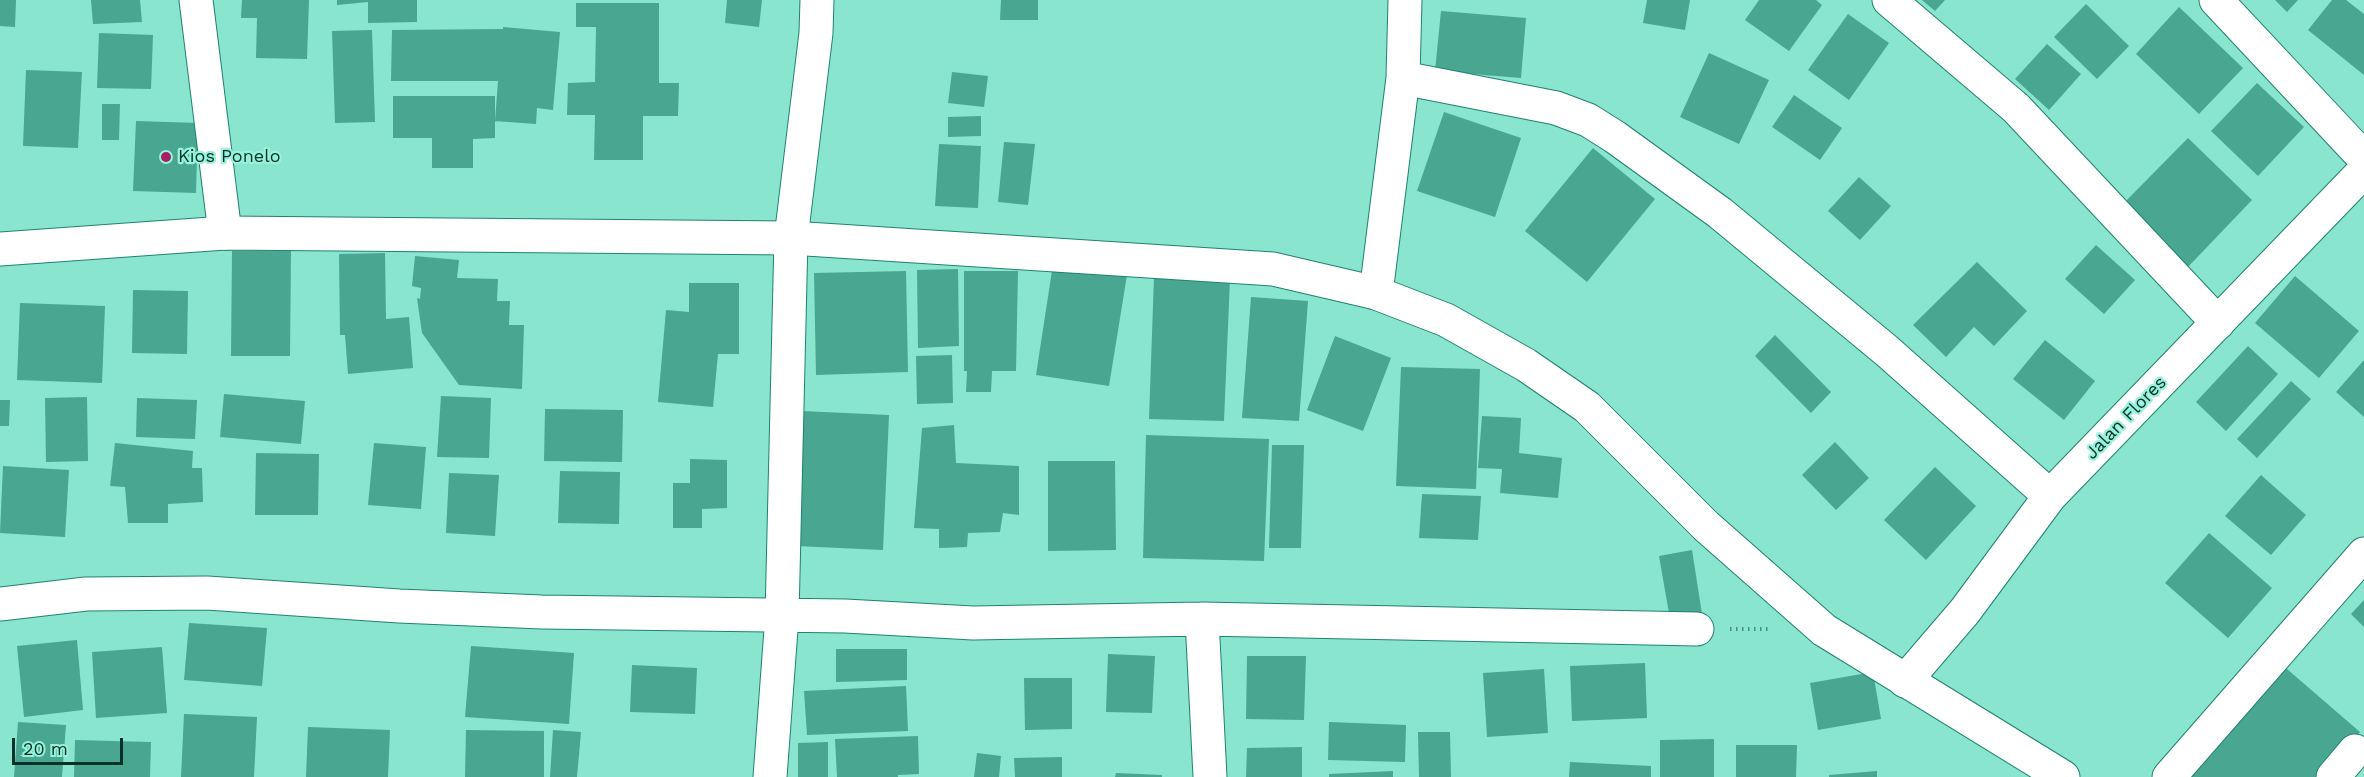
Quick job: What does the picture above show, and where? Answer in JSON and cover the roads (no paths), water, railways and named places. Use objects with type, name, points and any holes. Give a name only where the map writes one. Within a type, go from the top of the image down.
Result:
[{"type":"street","points":[[196,0],[225,233]]},
{"type":"street","points":[[770,777],[782,616],[791,238],[816,33],[817,0]]},
{"type":"street","points":[[1376,293],[1403,78],[1404,0]]},
{"type":"street","points":[[1890,0],[2016,108],[2218,322]]},
{"type":"street","points":[[2216,0],[2364,158]]},
{"type":"street","points":[[1403,78],[1556,108],[1588,120],[1615,137],[1720,213],[1887,351],[2050,496]]},
{"type":"street","name":"Jalan Flores","points":[[1905,681],[1965,611],[2050,496],[2218,322],[2358,189]]},
{"type":"street","points":[[0,249],[225,233],[791,238],[1273,269],[1376,293],[1446,320],[1526,364],[1587,407],[1706,526],[1824,630],[2063,777]]},
{"type":"street","points":[[2169,777],[2364,554]]},
{"type":"street","points":[[0,604],[86,594],[207,593],[423,608],[845,616],[974,623],[1202,620],[1697,629]]},
{"type":"street","points":[[1202,620],[1210,777]]},
{"type":"street","points":[[2333,777],[2355,751]]},
{"type":"place","name":"Kios Ponelo","points":[[166,157]]}]
